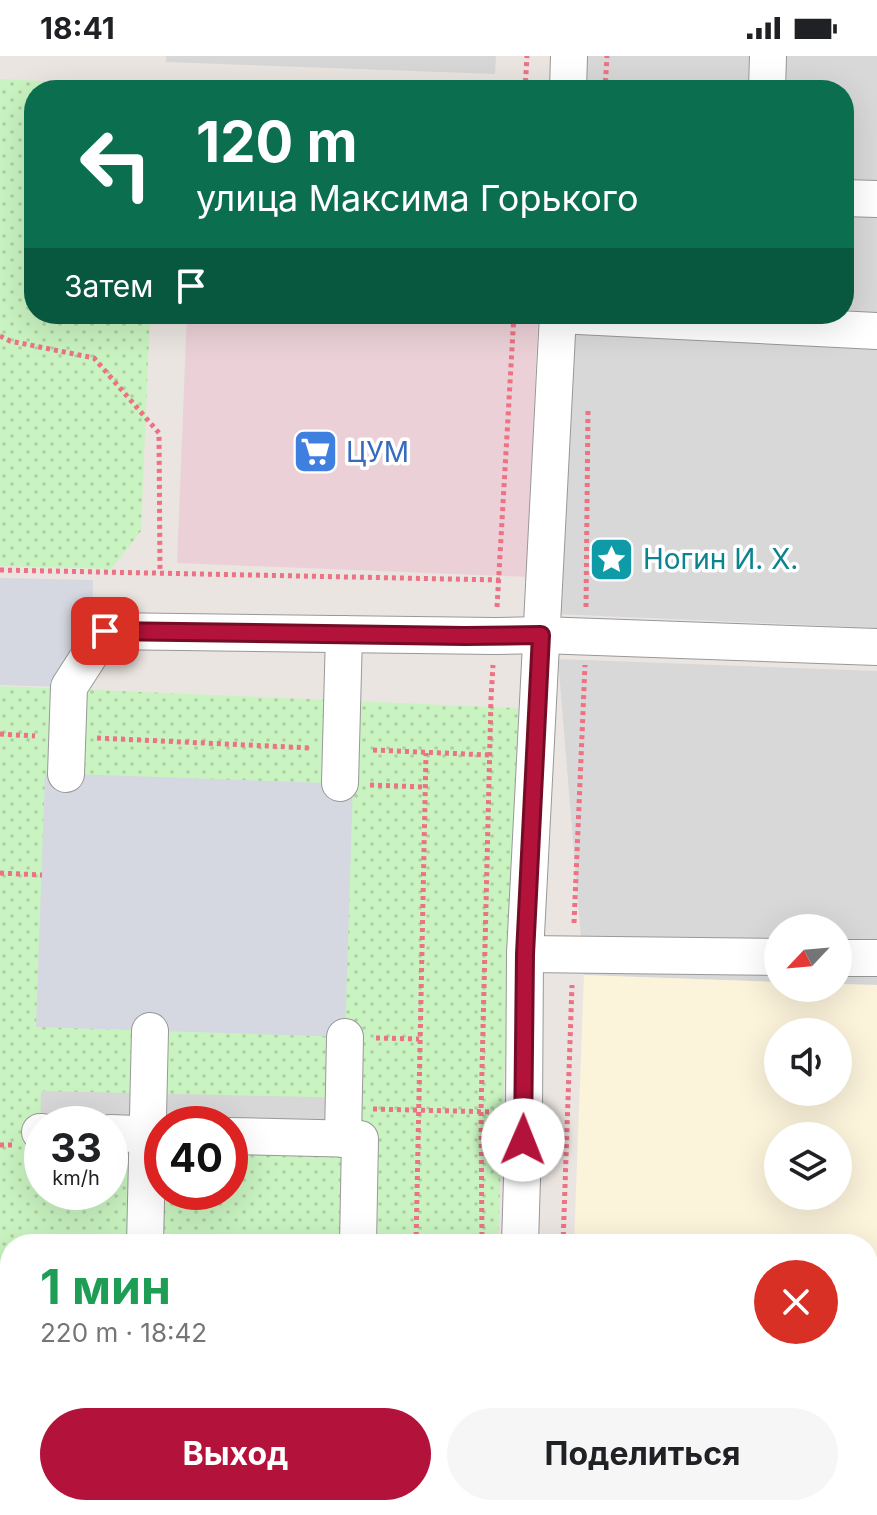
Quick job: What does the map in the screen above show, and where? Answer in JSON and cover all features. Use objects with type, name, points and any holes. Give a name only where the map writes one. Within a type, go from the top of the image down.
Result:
[{"type":"street","points":[[568,80],[569,56]]},
{"type":"street","points":[[767,80],[768,56]]},
{"type":"street","points":[[854,198],[877,199]]},
{"type":"street","points":[[520,1234],[525,954],[557,324]]},
{"type":"street","points":[[746,324],[877,331]]},
{"type":"street","points":[[66,774],[69,687],[105,631],[541,635],[877,647]]},
{"type":"street","points":[[344,634],[349,772]]},
{"type":"street","points":[[525,954],[764,957]]},
{"type":"street","points":[[852,958],[877,958]]},
{"type":"street","points":[[150,1031],[154,1106]]},
{"type":"street","points":[[345,1037],[352,1124],[360,1139],[358,1234]]},
{"type":"street","points":[[248,1134],[352,1124]]},
{"type":"street","points":[[146,1234],[148,1210]]},
{"type":"path","points":[[526,80],[527,56]]},
{"type":"path","points":[[606,80],[607,56]]},
{"type":"path","points":[[482,1234],[481,1112],[489,755],[513,324]]},
{"type":"path","points":[[0,336],[10,341],[94,358],[159,433],[160,573]]},
{"type":"path","points":[[563,1234],[586,636],[588,398]]},
{"type":"path","points":[[0,570],[500,580]]},
{"type":"path","points":[[0,734],[67,737],[349,772],[425,787]]},
{"type":"path","points":[[349,772],[426,753],[489,755]]},
{"type":"path","points":[[416,1234],[426,753]]},
{"type":"path","points":[[0,873],[42,875]]},
{"type":"path","points":[[345,1037],[419,1039]]},
{"type":"path","points":[[352,1124],[417,1110],[524,1113]]},
{"type":"shaded area","points":[[166,56],[496,56],[495,74],[166,62]]},
{"type":"shaded area","points":[[585,56],[877,56],[877,628],[555,614],[571,324],[854,324],[854,80],[584,80]]},
{"type":"shaded area","points":[[187,324],[538,324],[528,577],[177,563]]},
{"type":"shaded area","points":[[0,578],[93,580],[91,688],[0,685]]},
{"type":"shaded area","points":[[558,659],[877,671],[877,985],[852,984],[852,914],[764,914],[764,981],[584,975]]},
{"type":"shaded area","points":[[45,773],[353,784],[345,1037],[36,1027]]},
{"type":"shaded area","points":[[584,975],[764,981],[764,1002],[852,1002],[852,984],[877,985],[877,1234],[574,1234]]},
{"type":"shaded area","points":[[41,1091],[361,1098],[360,1139],[248,1126],[248,1106],[144,1106],[144,1124],[128,1124],[128,1106],[41,1106]]},
{"type":"green space","points":[[0,79],[24,80],[24,324],[150,324],[141,531],[111,569],[0,566]]},
{"type":"green space","points":[[0,686],[518,708],[498,1234],[0,1234]]},
{"type":"place","name":"ЦУМ","points":[[315,452]]},
{"type":"place","name":"Ногин И. Х.","points":[[612,559]]},
{"type":"route","points":[[105,631],[541,635],[525,954],[523,1140]]}]
